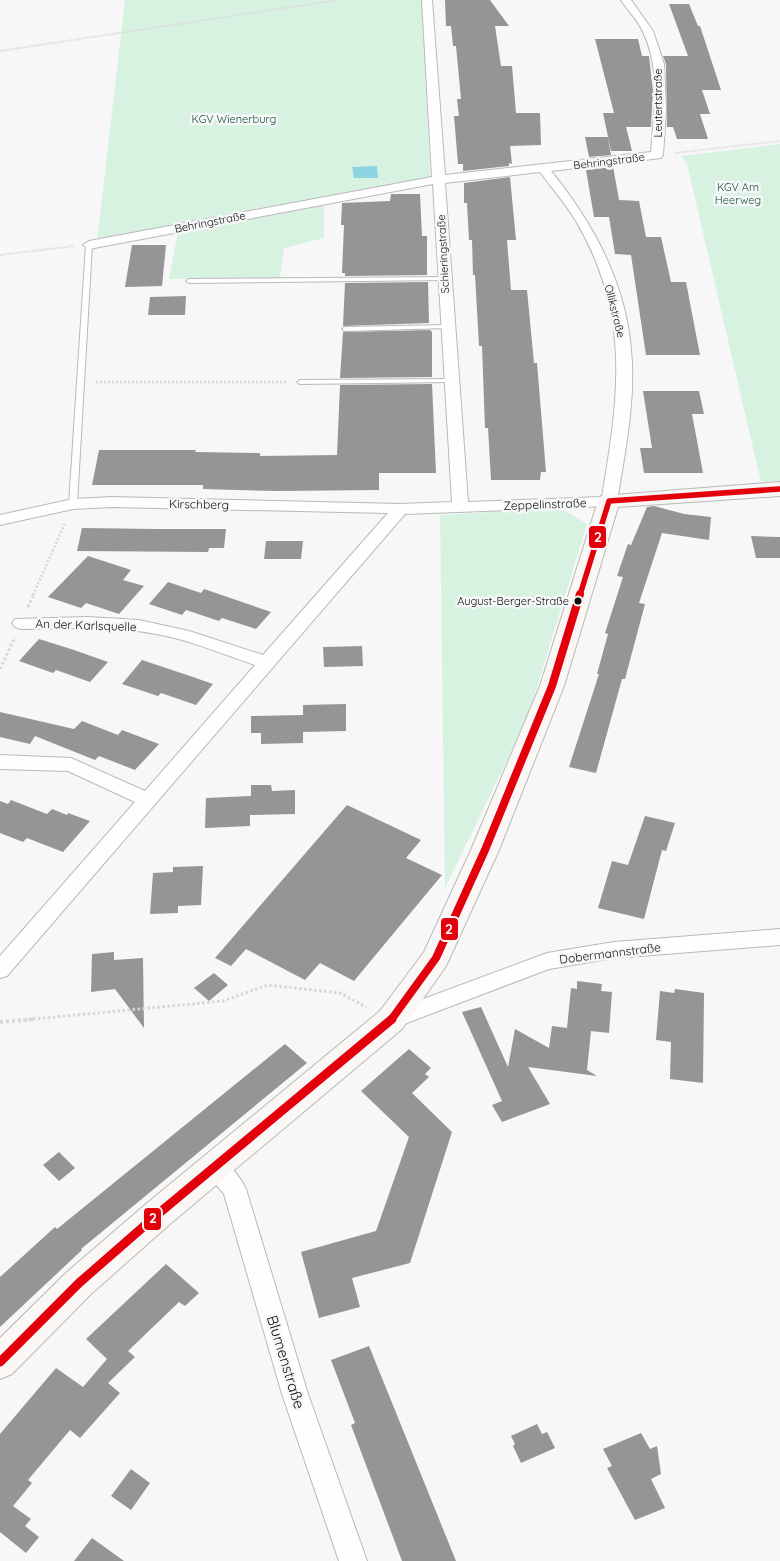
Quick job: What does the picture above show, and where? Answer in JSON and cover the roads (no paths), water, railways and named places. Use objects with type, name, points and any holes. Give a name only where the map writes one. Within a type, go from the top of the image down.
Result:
[{"type":"street","name":"Schieringstraße","points":[[427,0],[460,507]]},
{"type":"street","name":"Leutertstraße","points":[[626,0],[650,33],[656,54],[660,76],[657,155]]},
{"type":"street","name":"Behringstraße","points":[[439,180],[657,155]]},
{"type":"street","name":"Ollikstraße","points":[[543,168],[574,208],[598,250],[622,332],[624,367],[620,430],[609,501]]},
{"type":"street","points":[[419,182],[439,180]]},
{"type":"street","name":"Behringstraße","points":[[89,244],[419,182]]},
{"type":"street","name":"Zeppelinstraße","points":[[400,508],[609,501],[780,489]]},
{"type":"street","points":[[0,1362],[79,1283],[392,1020],[436,958],[485,850],[552,686],[609,501]]},
{"type":"street","name":"Kirschberg","points":[[0,520],[73,504],[112,502],[400,508]]},
{"type":"street","points":[[0,970],[400,508]]},
{"type":"street","name":"An der Karlsquelle","points":[[21,623],[114,624],[155,628],[199,640],[265,662]]},
{"type":"street","points":[[0,762],[71,765],[146,800]]},
{"type":"street","name":"Dobermannstraße","points":[[392,1020],[547,961],[614,950],[780,937]]},
{"type":"street","name":"Blumenstraße","points":[[215,1167],[234,1189],[295,1394],[353,1561]]},
{"type":"lane","points":[[73,504],[89,244]]},
{"type":"lane","points":[[189,281],[445,279]]},
{"type":"lane","points":[[346,329],[448,327]]},
{"type":"lane","points":[[300,382],[451,381]]},
{"type":"water","points":[[377,166],[378,178],[354,178],[352,167]]},
{"type":"place","name":"August-Berger-Straße","points":[[578,601]]},
{"type":"park label","name":"KGV Wienerburg","points":[[234,119]]},
{"type":"park label","name":"KGV Am Heerweg","points":[[738,193]]}]
